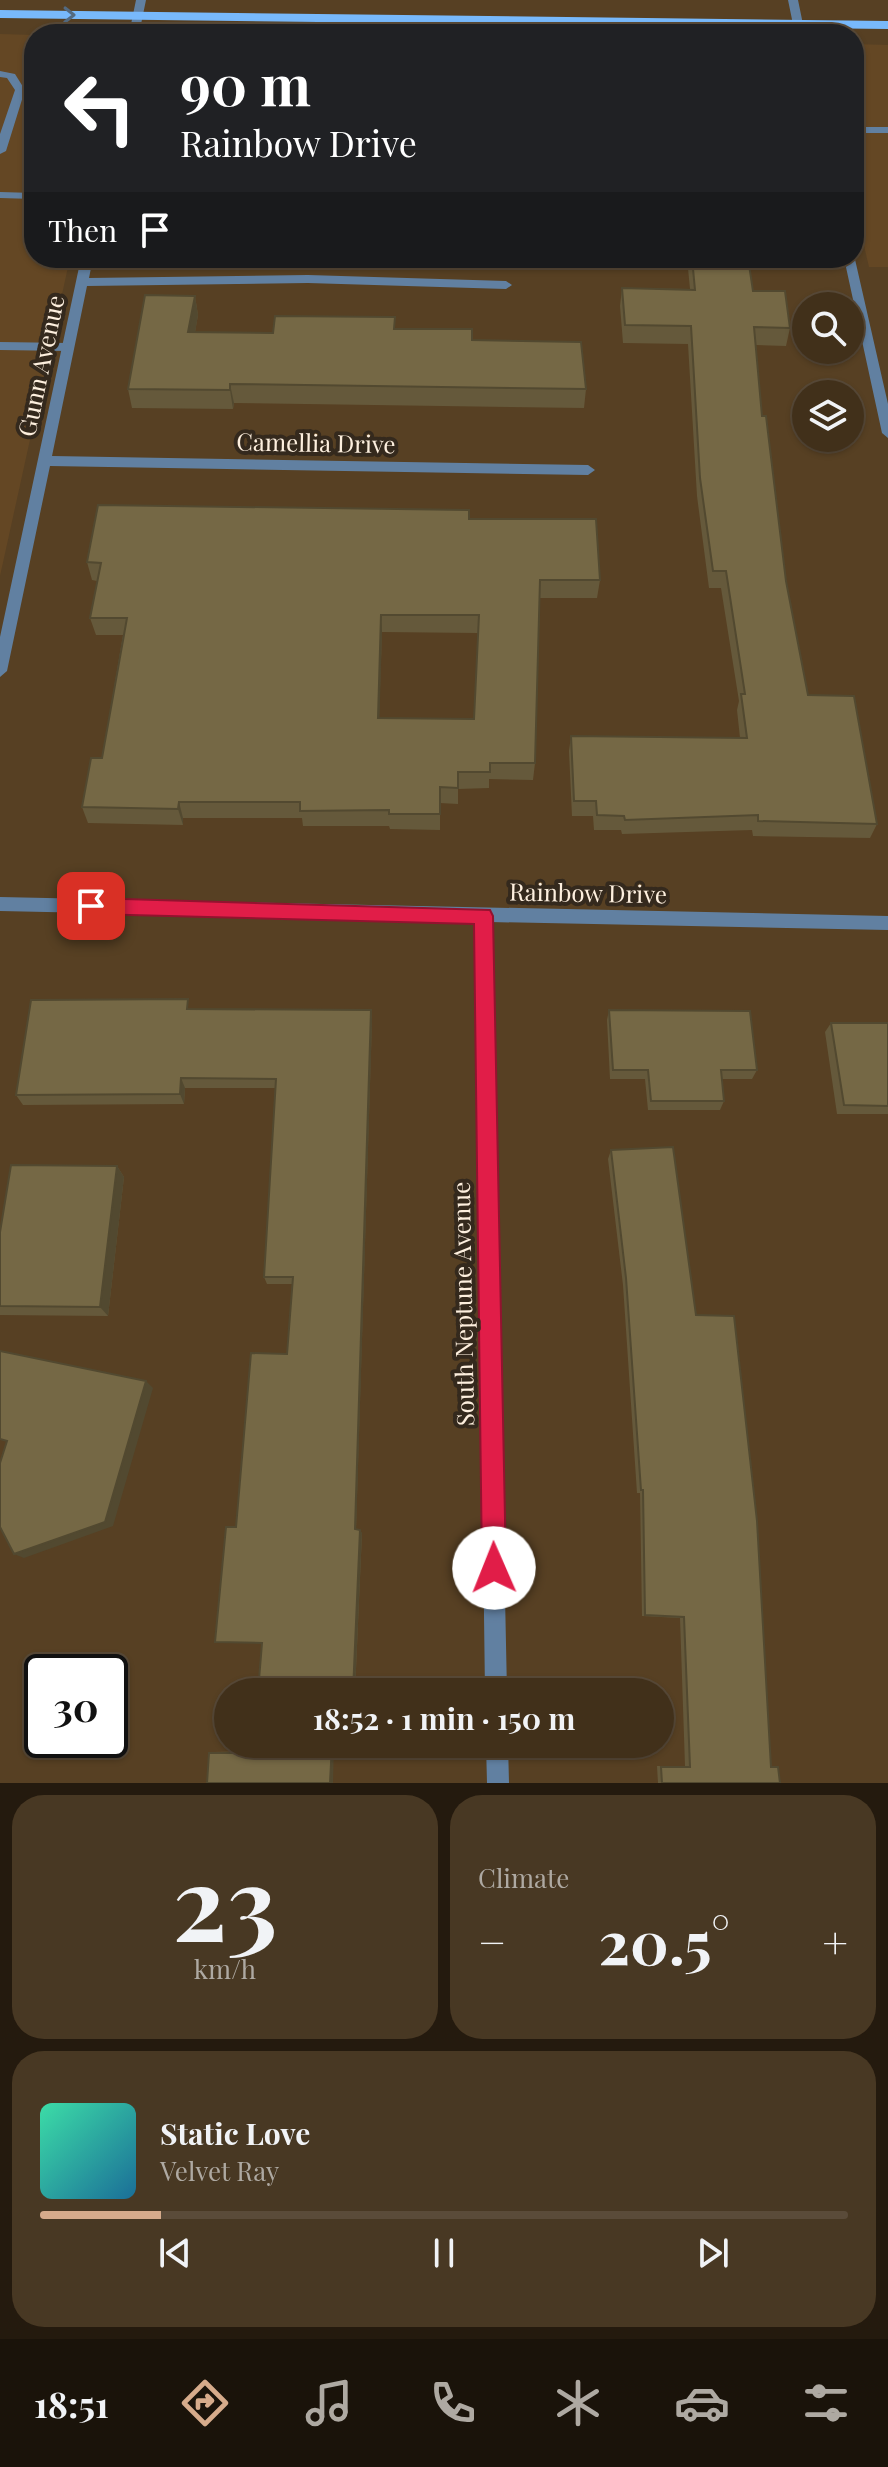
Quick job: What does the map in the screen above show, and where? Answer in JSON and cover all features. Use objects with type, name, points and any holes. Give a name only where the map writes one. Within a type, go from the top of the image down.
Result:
[{"type":"main road","points":[[0,14],[424,24]]},
{"type":"main road","points":[[864,26],[888,25]]},
{"type":"street","points":[[136,24],[141,0]]},
{"type":"street","points":[[793,0],[798,24]]},
{"type":"street","points":[[0,74],[11,76],[20,90],[0,151]]},
{"type":"street","points":[[864,130],[888,130]]},
{"type":"street","points":[[0,195],[24,196]]},
{"type":"street","name":"Gunn Avenue","points":[[0,671],[6,616],[44,461],[85,268]]},
{"type":"street","points":[[852,268],[888,433]]},
{"type":"street","points":[[82,282],[308,279],[506,285]]},
{"type":"street","points":[[0,346],[68,347]]},
{"type":"street","name":"Camellia Drive","points":[[44,461],[588,470]]},
{"type":"street","name":"Rainbow Drive","points":[[0,904],[888,923]]},
{"type":"street","name":"South Neptune Avenue","points":[[483,916],[496,1678]]},
{"type":"street","points":[[497,1758],[498,1783]]},
{"type":"shaded area","points":[[0,34],[24,35],[24,268],[68,268],[0,576]]},
{"type":"shaded area","points":[[864,44],[888,45],[888,267],[869,267],[864,246]]},
{"type":"building","points":[[693,268],[750,268],[753,291],[785,291],[790,328],[754,327],[762,416],[766,416],[786,581],[808,695],[854,696],[877,824],[758,821],[758,815],[625,820],[624,816],[597,815],[596,801],[574,801],[571,736],[747,738],[741,694],[745,694],[726,571],[713,571],[700,478],[691,326],[625,325],[622,288],[695,290]]},
{"type":"building","points":[[145,295],[195,296],[188,332],[273,333],[275,316],[395,317],[394,329],[472,329],[472,340],[581,342],[586,389],[230,384],[230,390],[128,389]]},
{"type":"building","points":[[98,505],[469,510],[469,519],[596,519],[600,580],[540,580],[535,763],[490,763],[490,772],[458,772],[458,788],[440,787],[440,814],[389,814],[389,810],[300,811],[300,802],[179,802],[178,809],[82,807],[91,758],[102,758],[127,618],[90,618],[101,563],[87,562]],"holes":[[[381,615],[479,615],[474,719],[378,718]]]},
{"type":"building","points":[[188,999],[187,1009],[371,1010],[355,1529],[360,1530],[354,1678],[259,1678],[262,1643],[215,1642],[226,1527],[236,1527],[251,1353],[287,1354],[293,1277],[264,1277],[276,1079],[181,1078],[180,1094],[16,1095],[31,1000]]},
{"type":"building","points":[[609,1010],[750,1011],[757,1070],[721,1070],[724,1101],[651,1101],[648,1070],[613,1070]]},
{"type":"building","points":[[831,1023],[888,1023],[888,1106],[844,1105]]},
{"type":"building","points":[[673,1147],[696,1315],[734,1316],[757,1521],[771,1767],[778,1767],[780,1783],[662,1783],[661,1767],[690,1767],[684,1617],[645,1615],[643,1490],[626,1278],[611,1150]]},
{"type":"building","points":[[11,1165],[117,1166],[100,1307],[0,1306],[0,1232]]},
{"type":"building","points":[[0,1351],[146,1381],[105,1522],[14,1554],[0,1527],[0,1463],[7,1441],[0,1439]]},
{"type":"building","points":[[209,1753],[214,1753],[214,1758],[331,1758],[330,1783],[207,1783]]},
{"type":"route","points":[[91,906],[483,916],[494,1568]]}]
